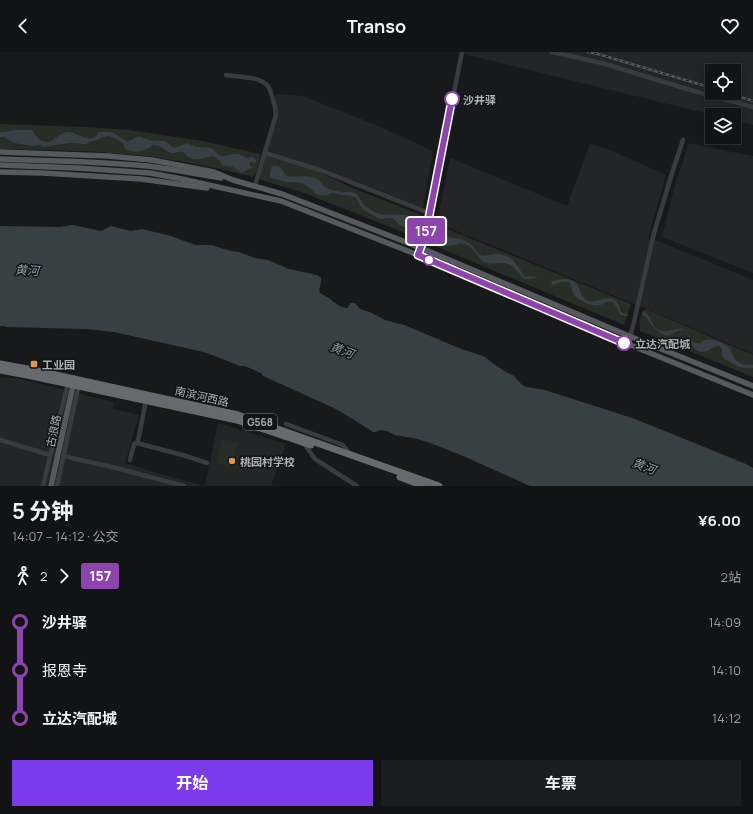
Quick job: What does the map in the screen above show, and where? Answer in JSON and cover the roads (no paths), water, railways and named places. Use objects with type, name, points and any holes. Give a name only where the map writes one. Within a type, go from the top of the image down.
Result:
[{"type":"highway","name":"南滨河西路","points":[[0,364],[146,400],[237,420],[350,455],[439,486]]},
{"type":"highway","name":"南滨河西路","points":[[0,370],[74,382],[238,415],[424,486]]},
{"type":"main road","points":[[0,152],[108,156],[152,160],[214,172],[233,180]]},
{"type":"main road","points":[[0,159],[78,161],[148,166],[233,180],[282,194],[420,248],[629,336],[753,386]]},
{"type":"main road","points":[[0,165],[150,173],[281,202],[418,255],[753,395]]},
{"type":"main road","points":[[0,172],[141,179],[208,188],[236,194],[253,195]]},
{"type":"main road","name":"古浪路","points":[[51,486],[74,382]]},
{"type":"street","points":[[418,255],[427,227],[462,52]]},
{"type":"street","points":[[552,52],[602,63],[753,107]]},
{"type":"street","points":[[226,75],[253,78],[263,82],[268,86],[271,94],[276,114],[256,182]]},
{"type":"street","points":[[628,344],[654,233],[683,140]]},
{"type":"street","points":[[264,153],[320,170],[430,213]]},
{"type":"street","points":[[43,486],[50,455],[74,382]]},
{"type":"street","points":[[57,486],[74,382]]},
{"type":"street","points":[[130,460],[134,444],[137,443],[139,436],[146,400]]},
{"type":"street","points":[[286,424],[343,445],[350,455]]},
{"type":"street","points":[[0,440],[50,455]]},
{"type":"street","points":[[302,440],[315,459],[357,486]]},
{"type":"street","points":[[137,443],[207,463]]},
{"type":"street","points":[[63,456],[184,486]]},
{"type":"water","points":[[32,130],[41,141],[46,142],[50,142],[67,132],[89,139],[95,137],[99,132],[108,132],[127,142],[137,137],[141,137],[152,141],[165,141],[174,148],[187,143],[196,147],[211,148],[221,156],[238,154],[247,158],[252,157],[255,158],[256,162],[249,163],[249,165],[254,168],[242,173],[233,167],[222,165],[214,156],[193,159],[189,158],[183,152],[180,151],[171,153],[160,146],[154,145],[137,152],[125,149],[123,143],[109,136],[87,144],[69,143],[43,147],[39,145],[33,146],[14,143],[4,137],[0,137],[0,132]]},
{"type":"water","points":[[272,166],[280,167],[287,176],[306,176],[314,178],[319,180],[328,189],[340,192],[355,193],[364,205],[377,213],[387,215],[406,215],[415,220],[415,223],[413,226],[403,227],[392,218],[381,219],[364,210],[356,198],[351,196],[333,193],[320,195],[316,194],[302,183],[285,182],[272,178],[270,173]]},
{"type":"water","name":"黄河","points":[[73,225],[101,231],[111,226],[131,231],[142,229],[171,236],[195,245],[211,245],[239,252],[255,258],[268,260],[289,269],[317,275],[321,278],[319,289],[320,293],[339,306],[347,308],[351,303],[355,303],[360,309],[385,320],[404,325],[459,348],[483,356],[504,371],[514,376],[522,385],[545,390],[635,419],[746,464],[753,468],[753,486],[530,486],[461,455],[430,443],[418,439],[395,435],[387,431],[381,430],[373,432],[334,408],[263,376],[261,373],[207,353],[114,332],[86,329],[0,326],[0,226],[60,227]]},
{"type":"water","points":[[439,237],[461,239],[472,245],[481,256],[501,254],[506,256],[517,265],[523,275],[535,276],[537,278],[525,279],[514,267],[509,264],[490,264],[484,262],[467,245],[439,245],[437,241]]},
{"type":"water","points":[[565,279],[571,280],[575,283],[578,286],[582,296],[589,301],[592,302],[606,298],[613,299],[618,303],[622,313],[628,314],[627,316],[621,315],[612,302],[609,301],[600,305],[594,305],[579,299],[574,295],[570,283],[568,282],[553,285],[551,283],[552,281]]},
{"type":"water","points":[[643,311],[648,315],[655,327],[661,331],[682,329],[687,332],[694,342],[700,343],[705,340],[714,340],[720,342],[729,348],[734,358],[738,362],[745,365],[753,365],[753,368],[739,367],[725,359],[722,355],[722,349],[719,346],[705,352],[698,351],[692,346],[685,331],[679,330],[667,336],[664,335],[655,328],[642,314]]},
{"type":"railway","points":[[588,52],[705,86]]},
{"type":"railway","points":[[741,97],[753,101]]},
{"type":"place","name":"沙井驿","points":[[452,99]]},
{"type":"place","name":"立达汽配城","points":[[624,343]]},
{"type":"place","name":"工业园","points":[[34,364]]},
{"type":"place","name":"桃园村学校","points":[[232,461]]}]
